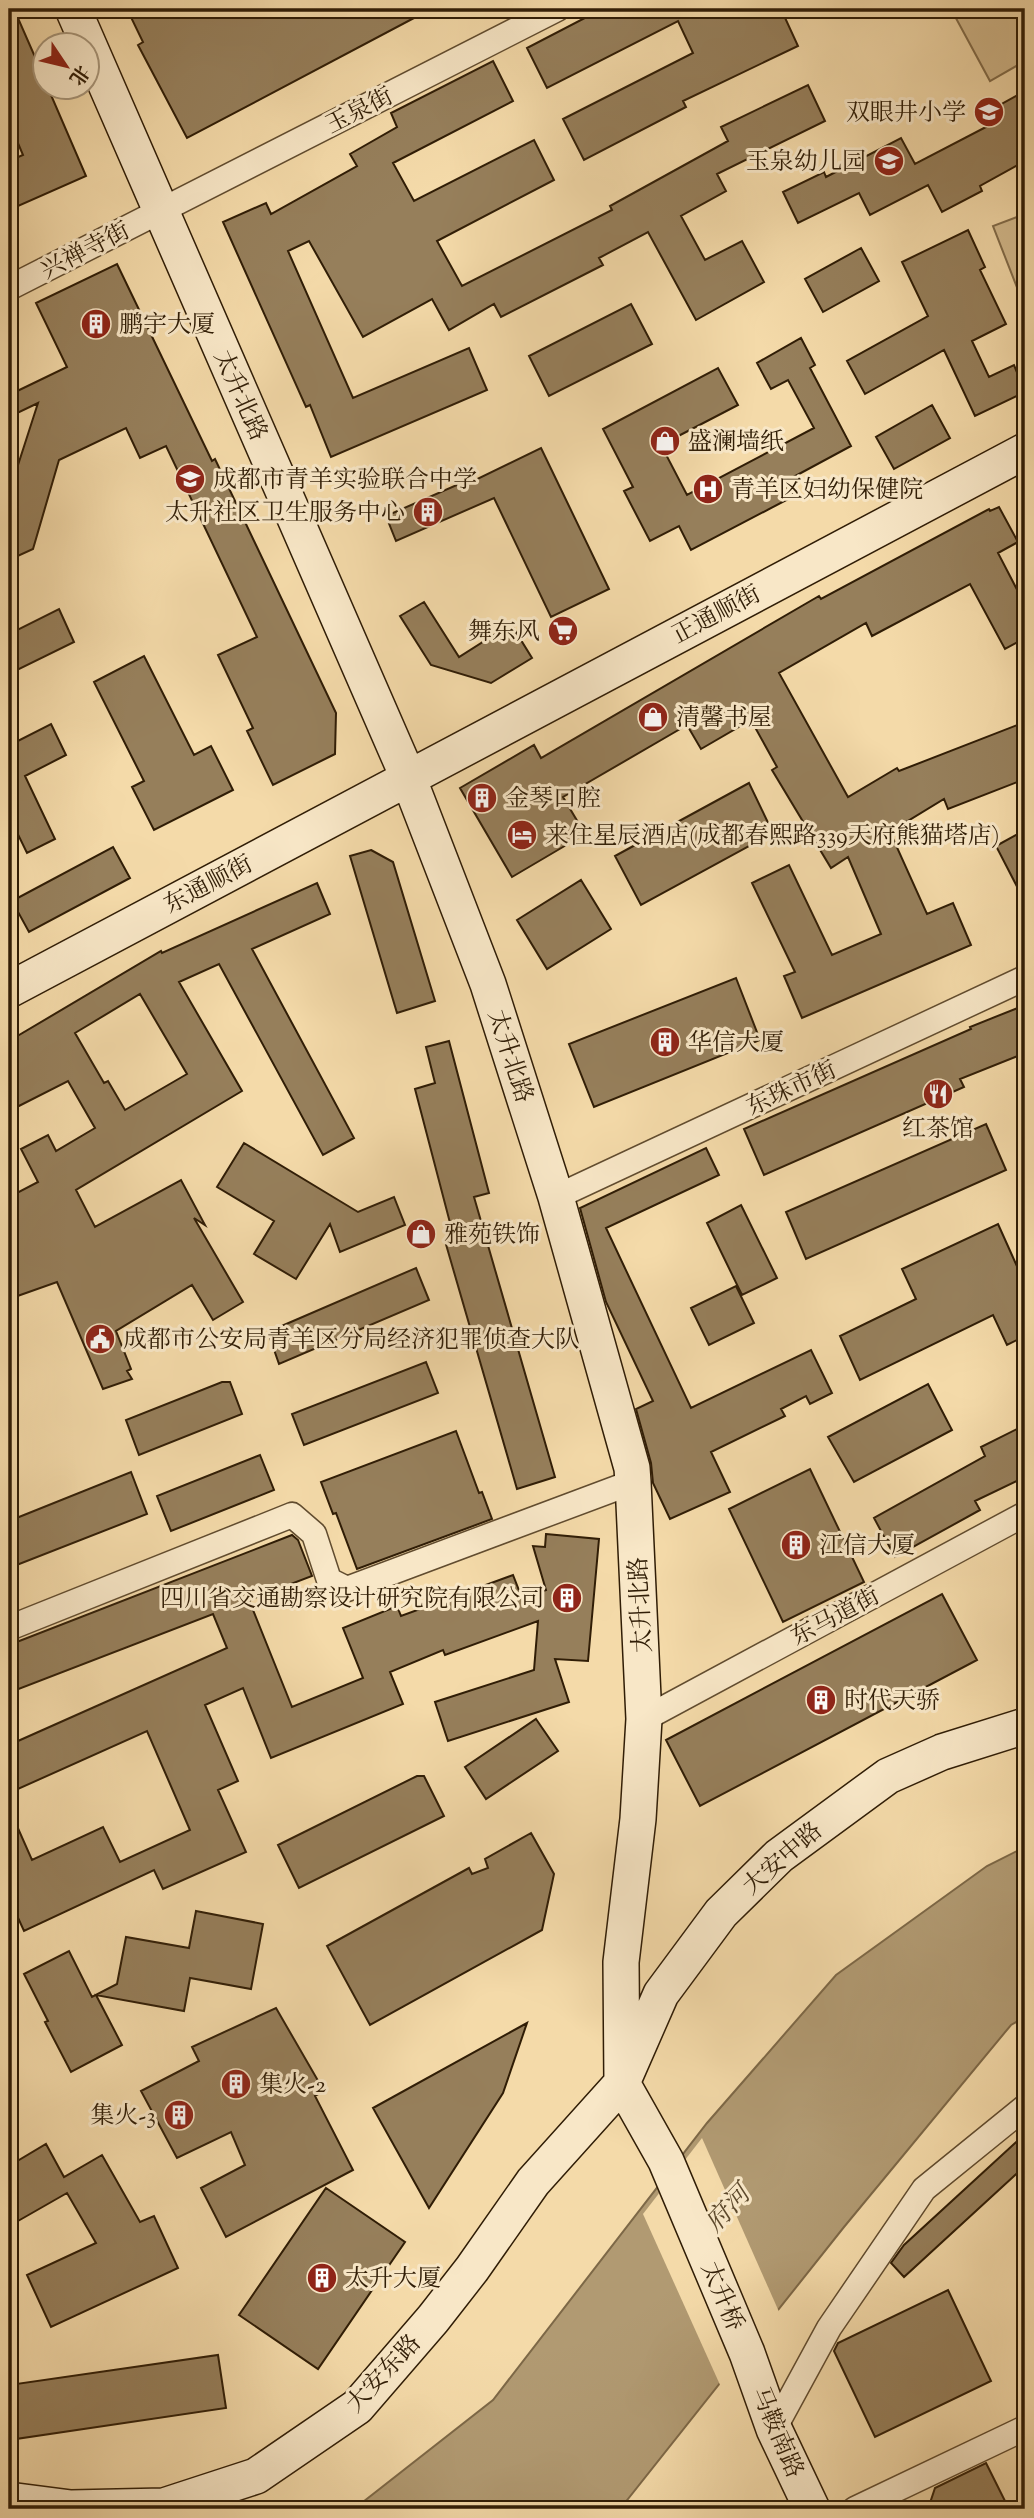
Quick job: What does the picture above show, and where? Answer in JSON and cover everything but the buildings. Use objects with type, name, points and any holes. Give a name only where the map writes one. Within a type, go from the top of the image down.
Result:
[{"type":"main road","name":"太升北路","points":[[73,9],[408,778],[488,984],[556,1197],[632,1468],[644,1719],[638,1819],[621,1962],[622,2083],[666,2161]]},
{"type":"main road","name":"正通顺街","points":[[408,778],[1025,451]]},
{"type":"main road","name":"东通顺街","points":[[9,990],[408,778]]},
{"type":"main road","name":"大安中路","points":[[622,2083],[661,1994],[721,1913],[779,1856],[888,1776],[942,1752],[1025,1726]]},
{"type":"main road","name":"大安东路","points":[[9,2500],[83,2508],[164,2506],[256,2476],[357,2407],[456,2289],[533,2182],[622,2083]]},
{"type":"main road","name":"太升桥","points":[[666,2161],[747,2353]]},
{"type":"main road","name":"马鞍南路","points":[[747,2353],[774,2429],[812,2509]]},
{"type":"street","name":"玉泉街","points":[[160,211],[557,9]]},
{"type":"street","name":"兴禅寺街","points":[[9,288],[160,211]]},
{"type":"street","name":"东珠市街","points":[[556,1197],[1025,978]]},
{"type":"street","points":[[9,1628],[292,1515],[314,1534],[329,1580],[347,1589],[633,1482]]},
{"type":"street","name":"东马道街","points":[[644,1719],[1025,1514]]},
{"type":"street","points":[[774,2429],[829,2328],[924,2189],[1025,2107]]},
{"type":"street","points":[[855,2509],[1025,2428]]},
{"type":"shaded area","points":[[951,9],[1025,9],[1025,61],[990,81]]},
{"type":"shaded area","points":[[1025,214],[1025,308],[993,226]]},
{"type":"water","name":"府河","points":[[1025,1847],[1025,2017],[1011,2025],[844,2227],[620,2509],[354,2509],[493,2400],[707,2123],[836,1975],[987,1866]]},
{"type":"pier","points":[[702,2138],[780,2314],[721,2387],[643,2214]]},
{"type":"place","name":"双眼井小学","points":[[989,112]]},
{"type":"place","name":"玉泉幼儿园","points":[[889,161]]},
{"type":"place","name":"鹏宇大厦","points":[[96,324]]},
{"type":"place","name":"盛澜墙纸","points":[[665,441]]},
{"type":"place","name":"成都市青羊实验联合中学","points":[[190,479]]},
{"type":"place","name":"青羊区妇幼保健院","points":[[708,489]]},
{"type":"place","name":"太升社区卫生服务中心","points":[[428,512]]},
{"type":"place","name":"舞东风","points":[[563,631]]},
{"type":"place","name":"清馨书屋","points":[[653,717]]},
{"type":"place","name":"金琴口腔","points":[[482,798]]},
{"type":"place","name":"来住星辰酒店(成都春熙路339天府熊猫塔店)","points":[[522,835]]},
{"type":"place","name":"华信大厦","points":[[665,1042]]},
{"type":"place","name":"红茶馆","points":[[938,1094]]},
{"type":"place","name":"雅苑铁饰","points":[[421,1234]]},
{"type":"place","name":"成都市公安局青羊区分局经济犯罪侦查大队","points":[[100,1339]]},
{"type":"place","name":"江信大厦","points":[[796,1545]]},
{"type":"place","name":"四川省交通勘察设计研究院有限公司","points":[[567,1598]]},
{"type":"place","name":"时代天骄","points":[[821,1700]]},
{"type":"place","name":"集火-2","points":[[236,2084]]},
{"type":"place","name":"集火-3","points":[[179,2115]]},
{"type":"place","name":"太升大厦","points":[[322,2278]]}]
